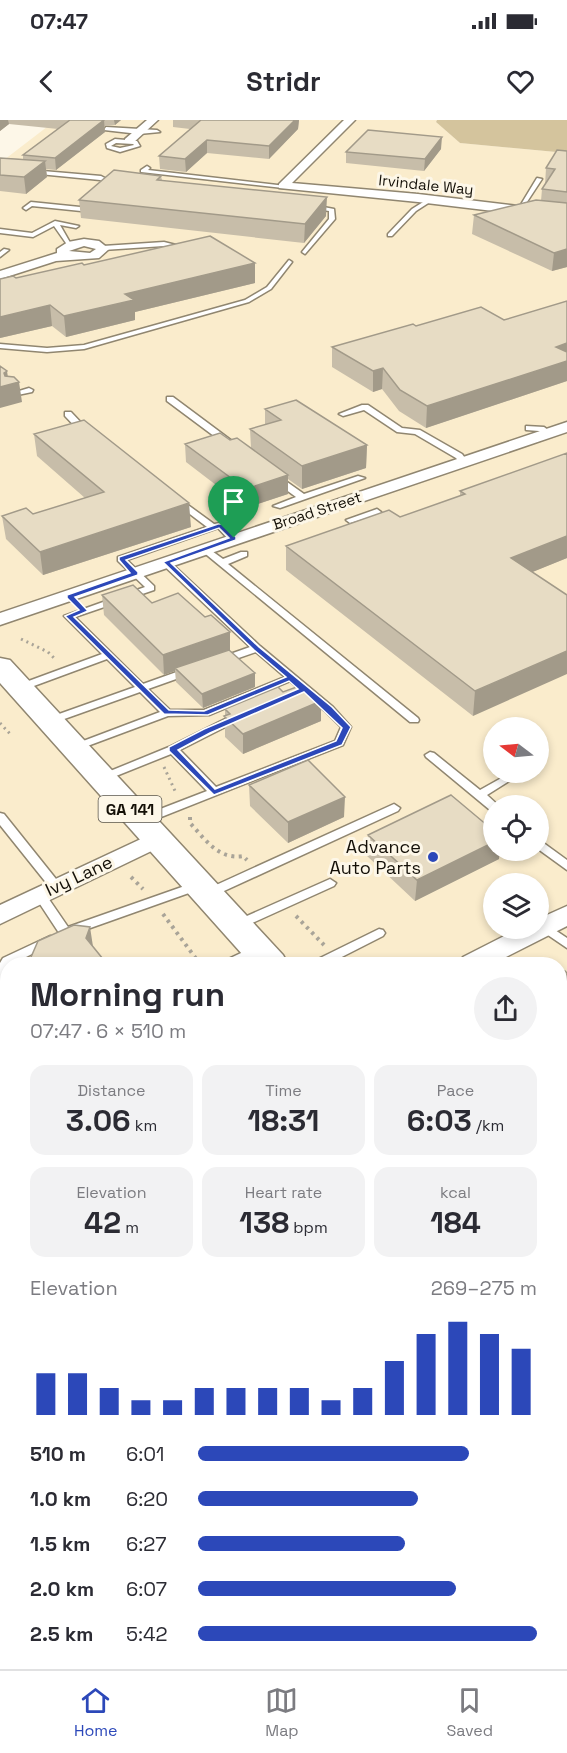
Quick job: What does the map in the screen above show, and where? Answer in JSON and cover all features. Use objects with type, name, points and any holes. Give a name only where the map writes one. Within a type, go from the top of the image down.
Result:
[{"type":"highway","name":"GA 141","points":[[9,677],[150,830],[254,955]]},
{"type":"street","points":[[129,141],[153,120]]},
{"type":"street","points":[[283,186],[350,120]]},
{"type":"street","name":"Irvindale Way","points":[[283,186],[430,200],[521,214],[567,216]]},
{"type":"street","points":[[0,275],[68,250],[87,257],[101,253],[103,248]]},
{"type":"street","name":"Broad Street","points":[[0,619],[567,427]]},
{"type":"street","name":"Ivy Lane","points":[[0,915],[48,891],[150,830]]},
{"type":"street","points":[[486,957],[557,922]]},
{"type":"lane","points":[[106,129],[158,132]]},
{"type":"lane","points":[[147,168],[143,171],[283,186]]},
{"type":"lane","points":[[26,171],[101,178],[113,184],[123,185]]},
{"type":"lane","points":[[521,214],[539,179]]},
{"type":"lane","points":[[105,190],[113,184]]},
{"type":"lane","points":[[26,207],[31,204],[69,210],[81,209],[97,196]]},
{"type":"lane","points":[[390,236],[414,210],[430,200]]},
{"type":"lane","points":[[300,205],[332,210],[332,219],[305,252]]},
{"type":"lane","points":[[0,231],[33,235],[55,223],[76,226]]},
{"type":"lane","points":[[55,223],[68,250]]},
{"type":"lane","points":[[164,244],[168,237]]},
{"type":"lane","points":[[103,248],[164,244],[187,249]]},
{"type":"lane","points":[[0,255],[6,250]]},
{"type":"lane","points":[[0,345],[46,350],[84,347],[225,308],[247,301],[269,288],[289,262]]},
{"type":"lane","points":[[13,394],[29,390]]},
{"type":"lane","points":[[170,399],[238,450]]},
{"type":"lane","points":[[343,414],[365,407],[400,430],[417,432],[459,456],[464,462]]},
{"type":"lane","points":[[68,414],[90,436]]},
{"type":"lane","points":[[529,428],[542,429],[548,433]]},
{"type":"lane","points":[[266,470],[302,497]]},
{"type":"lane","points":[[277,506],[361,478]]},
{"type":"lane","points":[[170,495],[214,528]]},
{"type":"lane","points":[[350,520],[377,512],[359,498]]},
{"type":"lane","points":[[167,713],[69,616],[151,588],[121,559],[220,525],[234,538]]},
{"type":"lane","points":[[205,549],[414,720]]},
{"type":"lane","points":[[222,562],[244,554]]},
{"type":"lane","points":[[150,830],[214,792],[339,743],[346,727],[329,709],[257,648],[166,562]]},
{"type":"lane","points":[[70,597],[84,611]]},
{"type":"lane","points":[[49,721],[257,648]]},
{"type":"lane","points":[[9,677],[109,655]]},
{"type":"lane","points":[[74,748],[167,713],[205,713],[290,678]]},
{"type":"lane","points":[[291,694],[304,689]]},
{"type":"lane","points":[[102,778],[172,749],[207,731],[229,730],[249,717]]},
{"type":"lane","points":[[172,749],[214,792]]},
{"type":"lane","points":[[430,755],[483,798]]},
{"type":"lane","points":[[479,795],[500,783]]},
{"type":"lane","points":[[15,957],[65,933],[202,890],[394,808]]},
{"type":"lane","points":[[0,817],[48,891],[65,933]]},
{"type":"lane","points":[[549,852],[567,866]]},
{"type":"lane","points":[[254,955],[330,883]]},
{"type":"lane","points":[[557,922],[567,944]]},
{"type":"lane","points":[[332,957],[379,933]]},
{"type":"path","points":[[21,639],[48,652],[59,663]]},
{"type":"path","points":[[0,723],[11,735]]},
{"type":"path","points":[[161,763],[180,797]]},
{"type":"path","points":[[197,813],[190,818],[190,823],[218,851],[233,858],[243,856],[249,862]]},
{"type":"path","points":[[131,877],[147,895]]},
{"type":"path","points":[[162,912],[195,957]]},
{"type":"path","points":[[294,913],[325,946]]},
{"type":"shaded area","points":[[56,120],[437,120],[436,122],[460,143],[567,153],[567,957],[0,957],[0,163]]},
{"type":"shaded area","points":[[437,120],[567,120],[567,153],[460,143],[436,122]]},
{"type":"building","points":[[70,120],[104,120],[55,158],[23,155]]},
{"type":"building","points":[[201,120],[295,120],[269,146],[207,140],[185,159],[159,156]]},
{"type":"building","points":[[368,130],[442,137],[425,159],[346,152]]},
{"type":"building","points":[[557,150],[567,151],[567,192],[542,189],[555,169],[546,168]]},
{"type":"building","points":[[0,158],[45,161],[24,177],[0,175]]},
{"type":"building","points":[[114,170],[161,176],[157,180],[327,197],[305,224],[79,200]]},
{"type":"building","points":[[536,200],[567,203],[567,249],[554,253],[474,215]]},
{"type":"building","points":[[210,236],[255,263],[125,294],[134,300],[64,316],[50,305],[0,317],[0,279],[13,276],[16,278],[82,263],[84,265]]},
{"type":"building","points":[[567,301],[567,343],[556,347],[567,352],[567,361],[427,406],[400,390],[383,368],[373,371],[332,347],[481,307],[504,320]]},
{"type":"building","points":[[0,366],[7,371],[4,373],[5,376],[14,377],[19,382],[0,387]]},
{"type":"building","points":[[296,400],[367,445],[302,466],[250,429],[281,420],[265,409]]},
{"type":"building","points":[[84,420],[189,503],[40,552],[2,516],[26,508],[33,514],[104,492],[34,434]]},
{"type":"building","points":[[220,433],[230,440],[237,438],[288,475],[246,489],[185,444]]},
{"type":"building","points":[[567,453],[567,536],[511,558],[567,595],[567,651],[475,691],[286,546],[389,510],[400,517],[465,494],[460,491]]},
{"type":"building","points":[[133,585],[152,603],[178,593],[205,617],[211,615],[230,632],[163,655],[102,595]]},
{"type":"building","points":[[229,650],[255,673],[202,694],[175,668]]},
{"type":"building","points":[[302,685],[321,701],[243,734],[224,716],[230,714],[225,709],[278,687],[283,692]]},
{"type":"building","points":[[308,760],[345,797],[288,822],[249,785]]},
{"type":"building","points":[[451,795],[483,822],[483,847],[417,880],[368,835]]},
{"type":"building","points":[[74,925],[90,927],[86,938],[101,957],[31,957],[38,941]]},
{"type":"place","name":"Advance Auto Parts","points":[[433,857]]},
{"type":"route","points":[[220,525],[234,538],[166,562],[257,648],[329,709],[346,727],[339,743],[214,792],[172,749],[207,731],[304,689],[290,678],[205,713],[167,713],[69,616],[84,611],[70,597],[135,573],[121,559],[220,525]]}]
